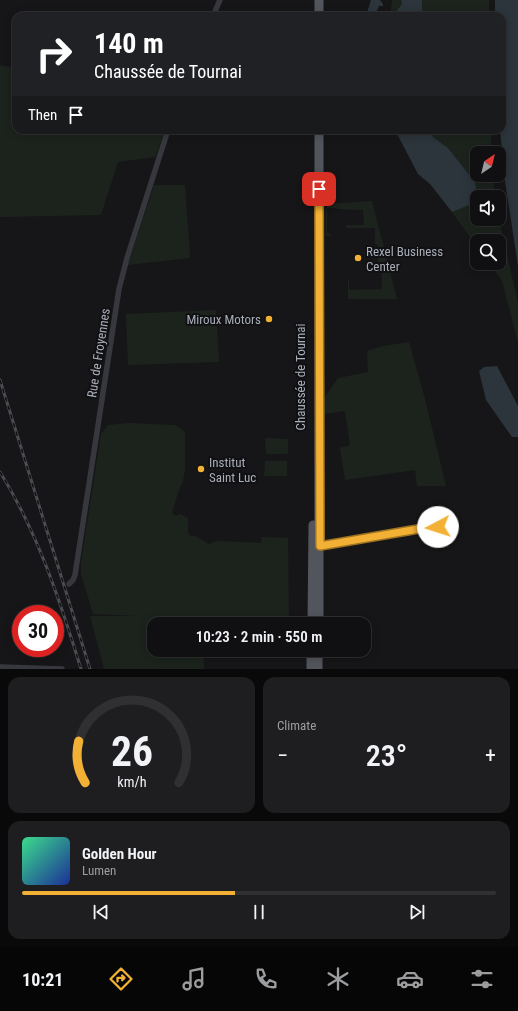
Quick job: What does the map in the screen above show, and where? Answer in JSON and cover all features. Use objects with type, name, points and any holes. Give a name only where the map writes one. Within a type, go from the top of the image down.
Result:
[{"type":"main road","points":[[314,0],[314,12]]},
{"type":"main road","points":[[319,0],[319,12]]},
{"type":"main road","name":"Chaussée de Tournai","points":[[314,134],[316,546],[319,617]]},
{"type":"main road","name":"Chaussée de Tournai","points":[[312,617],[316,546],[319,134]]},
{"type":"main road","points":[[311,657],[311,669]]},
{"type":"main road","points":[[318,657],[318,669]]},
{"type":"street","points":[[215,12],[220,0]]},
{"type":"street","name":"Rue de Froyennes","points":[[69,584],[73,580],[75,574],[83,528],[119,289],[127,258],[167,134]]},
{"type":"street","points":[[316,546],[430,527],[446,528]]},
{"type":"street","points":[[0,666],[62,669]]},
{"type":"shaded area","points":[[371,0],[380,0],[383,4],[383,6],[379,6],[376,12],[367,12]]},
{"type":"shaded area","points":[[392,0],[401,0],[402,3],[397,12],[390,12]]},
{"type":"shaded area","points":[[401,0],[422,0],[422,12],[397,12],[402,3]]},
{"type":"shaded area","points":[[422,0],[489,0],[489,12],[422,12]]},
{"type":"shaded area","points":[[495,0],[518,0],[518,266],[505,182],[506,146],[502,146],[500,134],[506,134],[506,12],[495,12]]},
{"type":"shaded area","points":[[0,65],[12,67],[12,134],[164,134],[155,157],[118,162],[101,215],[0,217]]},
{"type":"shaded area","points":[[397,134],[432,134],[433,137],[448,148],[470,176],[470,182],[475,182],[476,190],[470,190],[470,205],[452,212],[430,184],[418,174]]},
{"type":"shaded area","points":[[432,134],[491,134],[491,146],[470,146],[470,176],[448,148],[433,137]]},
{"type":"shaded area","points":[[475,182],[494,182],[494,190],[474,190]]},
{"type":"shaded area","points":[[154,185],[185,185],[190,255],[189,258],[128,265]]},
{"type":"shaded area","points":[[372,201],[397,299],[348,299],[348,279],[349,290],[382,289],[382,273],[378,271],[378,245],[375,244],[375,228],[346,228],[346,225],[364,225],[363,210],[327,208],[327,204]]},
{"type":"shaded area","points":[[470,205],[470,226],[501,226],[502,234],[470,234],[470,237],[452,212]]},
{"type":"shaded area","points":[[327,208],[327,233],[331,234],[330,236],[326,236]]},
{"type":"shaded area","points":[[506,250],[518,303],[518,343],[502,281],[494,270],[506,270]]},
{"type":"shaded area","points":[[216,310],[219,362],[128,365],[126,314]]},
{"type":"shaded area","points":[[409,342],[425,399],[446,486],[417,486],[415,470],[345,480],[340,448],[350,445],[345,411],[323,414],[325,397],[338,378],[368,372],[367,351],[383,346]]},
{"type":"shaded area","points":[[497,366],[518,406],[518,437],[512,437],[486,400],[479,371],[484,367]]},
{"type":"shaded area","points":[[128,423],[175,425],[183,430],[185,433],[185,470],[183,481],[172,513],[175,516],[180,514],[188,518],[188,533],[191,536],[195,536],[209,544],[217,541],[261,543],[262,537],[288,538],[289,617],[147,617],[147,657],[203,657],[204,669],[104,669],[90,616],[139,616],[93,614],[81,574],[81,562],[101,434],[108,425]]},
{"type":"shaded area","points":[[265,438],[288,439],[288,453],[266,454]]},
{"type":"shaded area","points":[[265,461],[287,461],[287,476],[264,476]]},
{"type":"railway","points":[[0,380],[90,669]]},
{"type":"railway","points":[[0,472],[14,495],[37,543],[65,618],[81,669]]},
{"type":"place","name":"Rexel Business Center","points":[[358,258]]},
{"type":"place","name":"Miroux Motors","points":[[269,319]]},
{"type":"place","name":"Institut Saint Luc","points":[[201,469]]},
{"type":"route","points":[[319,189],[320,546],[430,527],[438,527]]}]
